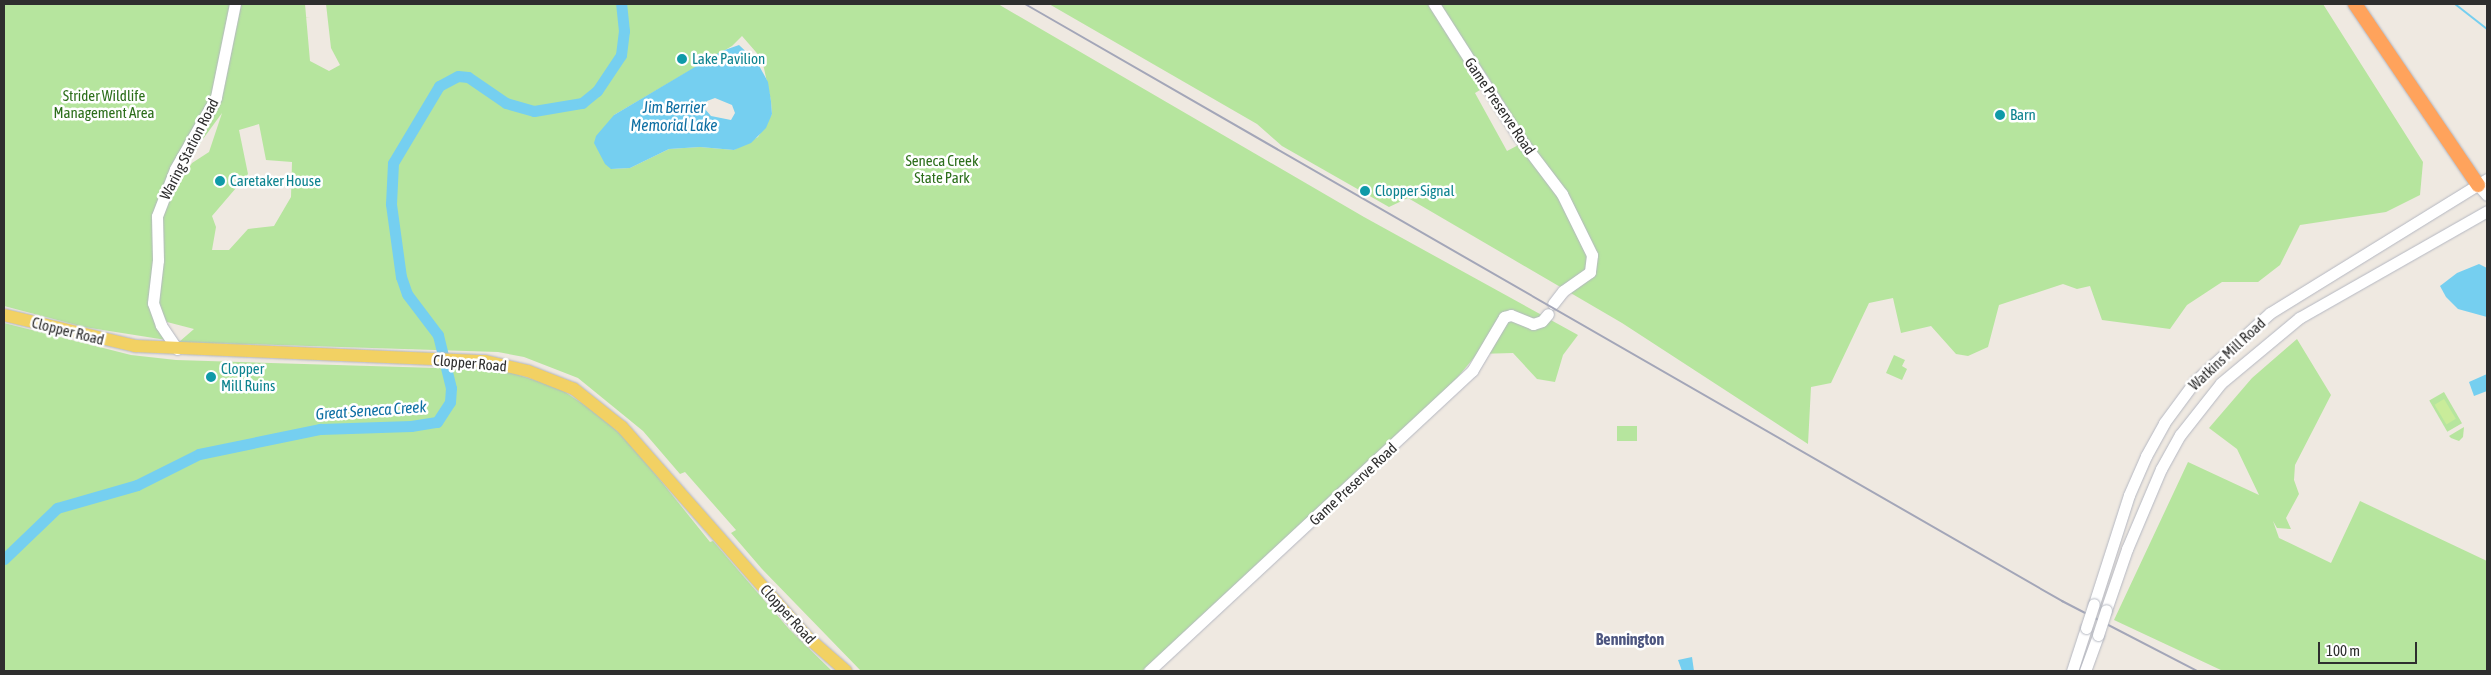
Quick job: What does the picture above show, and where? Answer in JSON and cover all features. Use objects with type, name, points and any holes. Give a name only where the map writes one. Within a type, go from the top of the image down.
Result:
[{"type":"highway","points":[[2354,4],[2484,186]]},
{"type":"main road","name":"Waring Station Road","points":[[177,349],[161,326],[154,303],[158,260],[157,216],[175,169],[216,98],[235,4]]},
{"type":"main road","name":"Game Preserve Road","points":[[1149,671],[1472,371],[1504,317],[1511,315],[1533,324],[1542,321],[1563,291],[1590,272],[1593,261],[1588,246],[1562,194],[1518,136],[1434,4]]},
{"type":"main road","name":"Watkins Mill Road","points":[[2072,671],[2129,495],[2146,456],[2164,423],[2195,381],[2270,313],[2484,186]]},
{"type":"main road","name":"Watkins Mill Road","points":[[2085,671],[2127,549],[2165,462],[2180,435],[2221,383],[2299,318],[2487,211]]},
{"type":"main road","name":"Clopper Road","points":[[4,316],[88,338],[177,349],[461,360],[506,364],[574,389],[597,405],[643,449],[806,636],[846,671]]},
{"type":"green space","points":[[4,4],[305,4],[310,61],[329,71],[340,65],[331,48],[326,4],[998,4],[1364,217],[1578,335],[1563,355],[1555,382],[1537,379],[1513,353],[1477,354],[1457,378],[1376,457],[1142,671],[861,671],[762,569],[731,533],[736,530],[685,472],[680,474],[643,431],[578,378],[524,357],[498,352],[179,342],[84,327],[4,306]],"holes":[[[742,36],[762,59],[772,114],[758,137],[734,150],[700,147],[669,149],[630,168],[611,169],[614,115],[732,46]],[[222,113],[209,152],[192,163],[181,181],[184,165]],[[259,124],[266,160],[292,162],[291,197],[274,226],[248,229],[229,250],[212,250],[216,227],[212,216],[248,174],[239,130]],[[161,311],[167,322],[194,329],[179,342],[160,320]]]},
{"type":"green space","points":[[1049,4],[2323,4],[2423,162],[2420,195],[2386,212],[2300,225],[2280,265],[2258,282],[2222,282],[2187,305],[2170,329],[2102,320],[2090,286],[2077,289],[2063,284],[1999,305],[1988,347],[1968,356],[1956,354],[1931,326],[1901,333],[1893,298],[1869,303],[1831,383],[1811,387],[1808,444],[1622,323],[1408,198],[1389,207],[1282,146],[1257,124]],"holes":[[[1466,45],[1528,140],[1507,151],[1475,93],[1485,87]]]},
{"type":"green space","points":[[4,323],[131,355],[176,360],[503,370],[559,388],[601,416],[632,445],[710,542],[713,541],[789,629],[832,671],[4,671]]},
{"type":"green space","points":[[2297,339],[2331,395],[2295,465],[2294,480],[2299,494],[2286,518],[2291,529],[2277,528],[2273,521],[2279,538],[2331,563],[2360,501],[2487,561],[2487,671],[2223,671],[2114,620],[2188,462],[2259,495],[2237,449],[2209,428],[2252,378]]},
{"type":"green space","points":[[1894,355],[1905,360],[1902,366],[1907,369],[1902,380],[1886,373]]},
{"type":"green space","points":[[2444,392],[2462,423],[2447,432],[2429,400]]},
{"type":"green space","points":[[2444,399],[2456,419],[2446,424],[2435,405]]},
{"type":"green space","points":[[1617,426],[1637,426],[1637,441],[1617,441]]},
{"type":"green space","points":[[2464,427],[2463,437],[2459,441],[2449,436]]},
{"type":"water","name":"Jim Berrier Memorial Lake","points":[[739,45],[757,62],[768,82],[772,114],[766,128],[751,143],[734,150],[700,147],[669,149],[630,168],[611,169],[605,164],[594,143],[596,136],[614,115],[722,51]],"holes":[[[715,98],[732,105],[735,113],[731,120],[711,116],[705,109],[707,101]]]},
{"type":"water","points":[[2479,264],[2487,268],[2487,317],[2458,309],[2446,297],[2440,286],[2457,273]]},
{"type":"water","points":[[2487,374],[2487,391],[2474,396],[2469,382]]},
{"type":"water","points":[[1692,657],[1694,671],[1682,671],[1678,660]]},
{"type":"waterway","name":"Great Seneca Creek","points":[[4,559],[57,508],[137,485],[199,454],[320,429],[411,426],[437,422],[450,402],[451,388],[438,335],[407,294],[401,277],[391,204],[393,163],[439,86],[458,76],[468,77],[506,103],[534,111],[582,103],[597,91],[621,55],[624,31],[621,4]]},
{"type":"waterway","points":[[2455,4],[2487,29]]},
{"type":"railway","points":[[1025,4],[2062,601],[2197,671]]},
{"type":"place","name":"Lake Pavilion","points":[[682,59]]},
{"type":"place","name":"Barn","points":[[2000,115]]},
{"type":"place","name":"Caretaker House","points":[[220,181]]},
{"type":"place","name":"Clopper Signal","points":[[1365,191]]},
{"type":"place","name":"Clopper Mill Ruins","points":[[211,377]]},
{"type":"district","name":"Bennington","points":[[1630,639]]},
{"type":"park label","name":"Strider Wildlife Management Area","points":[[104,104]]},
{"type":"park label","name":"Seneca Creek State Park","points":[[942,168]]}]
